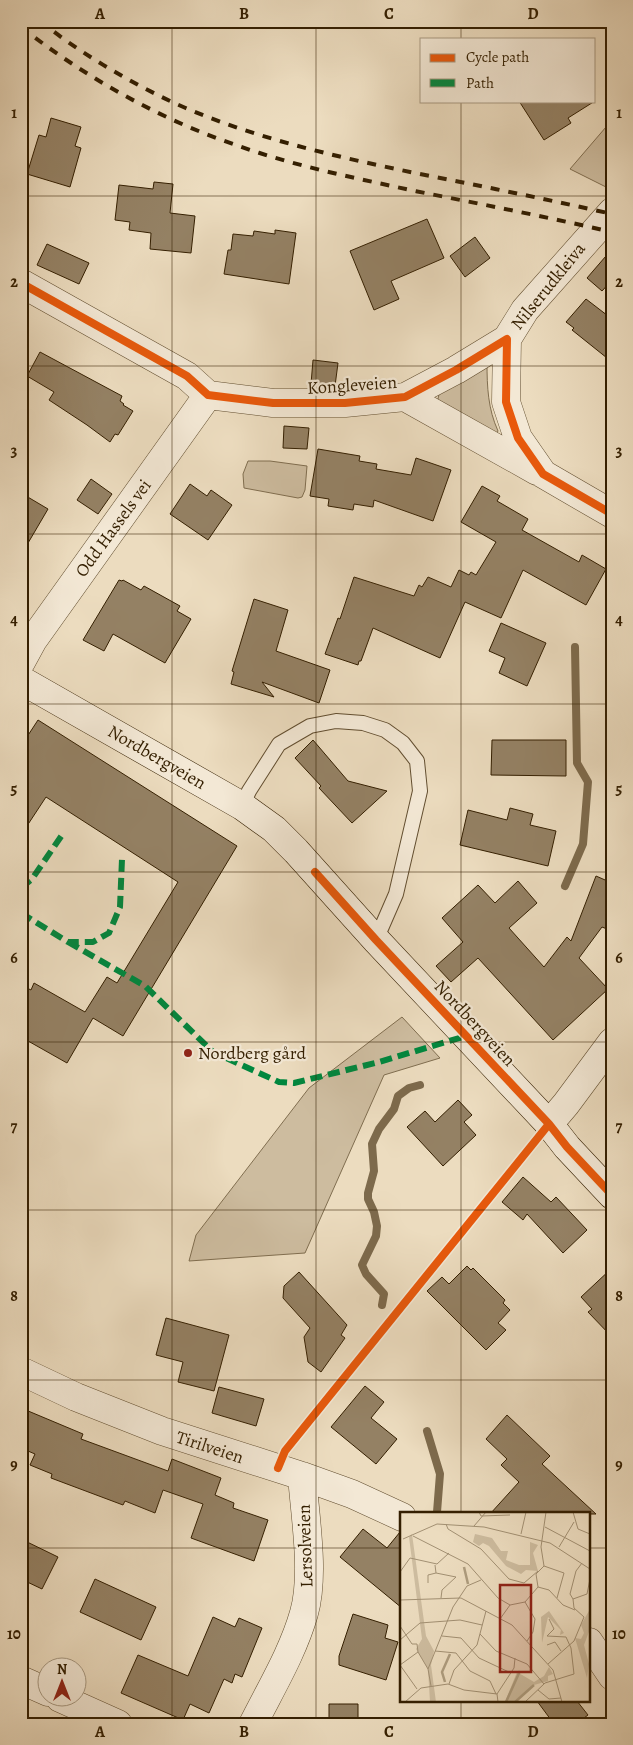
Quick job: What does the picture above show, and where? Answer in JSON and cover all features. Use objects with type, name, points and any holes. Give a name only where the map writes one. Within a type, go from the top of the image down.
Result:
[{"type":"street","name":"Nilserudkleiva","points":[[507,339],[525,310],[612,212]]},
{"type":"street","points":[[21,283],[187,376],[208,395]]},
{"type":"street","name":"Kongleveien","points":[[208,395],[273,403],[345,403],[405,397],[456,370],[507,339]]},
{"type":"street","name":"Kongleveien","points":[[507,339],[506,402],[518,438],[543,474]]},
{"type":"street","name":"Odd Hassels vei","points":[[21,662],[32,640],[208,395]]},
{"type":"street","name":"Kongleveien","points":[[405,397],[612,514]]},
{"type":"street","name":"Nordbergveien","points":[[21,680],[242,806],[274,828],[612,1195]]},
{"type":"street","points":[[548,1124],[566,1104],[612,1042]]},
{"type":"street","name":"Tirilveien","points":[[21,1371],[76,1397],[162,1431],[302,1476],[352,1494],[400,1516]]},
{"type":"street","name":"Lersolveien","points":[[253,1724],[296,1638],[305,1611],[309,1574],[302,1476]]},
{"type":"street","points":[[590,1643],[612,1676]]},
{"type":"street","points":[[21,1680],[38,1688]]},
{"type":"street","points":[[82,1708],[118,1724]]},
{"type":"lane","points":[[242,806],[249,791],[279,744],[310,726],[336,721],[363,723],[385,730],[403,743],[417,761],[420,791],[396,894],[376,940]]},
{"type":"shaded area","points":[[612,120],[612,190],[570,169]]},
{"type":"shaded area","points":[[487,363],[489,398],[498,431],[495,436],[440,408],[438,399],[440,390]]},
{"type":"shaded area","points":[[248,461],[270,461],[307,466],[305,490],[302,497],[298,498],[244,488],[243,474]]},
{"type":"shaded area","points":[[402,1017],[440,1058],[384,1075],[305,1253],[189,1261],[196,1235],[309,1088]]},
{"type":"building","points":[[520,102],[593,102],[568,118],[571,123],[544,140]]},
{"type":"building","points":[[51,118],[81,127],[75,146],[81,148],[70,187],[27,174],[39,135],[46,137]]},
{"type":"building","points":[[154,182],[173,184],[170,213],[195,216],[191,253],[150,249],[151,233],[129,230],[130,222],[115,220],[119,185],[153,189]]},
{"type":"building","points":[[427,219],[444,258],[391,281],[399,299],[374,310],[350,251]]},
{"type":"building","points":[[275,230],[296,233],[289,284],[224,274],[228,250],[231,250],[233,234],[253,236],[254,231],[275,234]]},
{"type":"building","points":[[475,237],[490,258],[465,277],[450,256]]},
{"type":"building","points":[[47,244],[89,263],[79,284],[37,265]]},
{"type":"building","points":[[612,249],[612,280],[602,291],[587,278]]},
{"type":"building","points":[[586,299],[612,319],[612,362],[572,330],[574,328],[566,322]]},
{"type":"building","points":[[40,352],[122,396],[120,401],[133,411],[118,435],[115,434],[110,442],[49,400],[54,392],[27,376]]},
{"type":"building","points":[[313,360],[338,363],[335,386],[311,384]]},
{"type":"building","points":[[284,426],[309,428],[307,449],[283,448]]},
{"type":"building","points":[[318,449],[360,456],[359,461],[377,464],[376,469],[411,475],[416,458],[451,470],[433,521],[374,500],[373,507],[354,504],[353,510],[328,506],[329,499],[310,496]]},
{"type":"building","points":[[91,479],[112,494],[98,514],[77,500]]},
{"type":"building","points":[[190,484],[207,496],[211,490],[232,505],[208,540],[170,514]]},
{"type":"building","points":[[482,486],[500,496],[497,501],[528,519],[522,530],[579,562],[582,555],[606,569],[586,605],[523,570],[501,618],[465,602],[440,658],[373,628],[358,665],[325,654],[338,618],[340,619],[354,577],[414,596],[419,585],[422,587],[428,577],[451,587],[459,570],[469,575],[471,572],[476,575],[496,542],[461,522]]},
{"type":"building","points":[[21,493],[48,509],[21,555]]},
{"type":"building","points":[[119,580],[123,580],[141,590],[144,586],[180,606],[177,611],[191,619],[165,663],[113,634],[104,651],[83,640]]},
{"type":"building","points":[[254,599],[288,610],[276,651],[330,670],[319,703],[262,682],[274,697],[231,684],[234,672],[232,671]]},
{"type":"building","points":[[501,623],[546,643],[527,686],[499,673],[505,658],[489,651]]},
{"type":"building","points":[[38,720],[237,846],[123,1036],[93,1018],[67,1063],[21,1037],[21,985],[31,990],[34,983],[85,1012],[107,977],[117,983],[178,882],[46,797],[21,835],[21,746]]},
{"type":"building","points":[[313,740],[348,781],[387,791],[352,823],[319,788],[321,786],[295,758]]},
{"type":"building","points":[[492,740],[566,740],[566,776],[491,775]]},
{"type":"building","points":[[510,808],[533,814],[530,825],[556,831],[548,866],[460,845],[468,810],[507,820]]},
{"type":"building","points":[[596,876],[612,883],[612,931],[602,927],[579,958],[608,989],[553,1040],[478,958],[451,982],[436,966],[463,942],[442,918],[478,885],[495,903],[518,881],[537,903],[509,928],[544,967],[567,937],[571,941]]},
{"type":"building","points":[[458,1100],[472,1115],[464,1122],[476,1135],[443,1166],[407,1127],[425,1111],[435,1122]]},
{"type":"building","points":[[523,1177],[551,1202],[556,1197],[587,1230],[563,1253],[527,1214],[523,1220],[502,1202]]},
{"type":"building","points":[[467,1266],[471,1270],[473,1268],[505,1300],[503,1303],[510,1310],[498,1323],[506,1330],[486,1350],[427,1291],[442,1277],[449,1284]]},
{"type":"building","points":[[612,1268],[612,1337],[588,1312],[592,1309],[581,1297]]},
{"type":"building","points":[[299,1272],[347,1325],[341,1335],[345,1338],[321,1372],[308,1362],[304,1337],[310,1328],[283,1298],[284,1286]]},
{"type":"building","points":[[166,1318],[229,1335],[214,1391],[178,1382],[183,1362],[156,1355]]},
{"type":"building","points":[[365,1386],[384,1402],[371,1418],[397,1439],[376,1464],[331,1427]]},
{"type":"building","points":[[219,1387],[264,1399],[256,1426],[212,1413]]},
{"type":"building","points":[[21,1408],[83,1434],[81,1439],[168,1471],[172,1459],[221,1478],[215,1495],[234,1503],[233,1508],[268,1520],[254,1561],[191,1538],[203,1504],[163,1490],[155,1513],[125,1501],[123,1505],[51,1478],[52,1474],[30,1465],[35,1454],[21,1448]]},
{"type":"building","points":[[507,1415],[550,1456],[542,1464],[596,1514],[590,1514],[590,1512],[492,1512],[519,1482],[501,1465],[507,1459],[486,1439]]},
{"type":"building","points":[[363,1529],[387,1548],[400,1532],[400,1606],[340,1557]]},
{"type":"building","points":[[21,1539],[58,1557],[42,1589],[21,1579]]},
{"type":"building","points":[[95,1579],[156,1607],[141,1640],[80,1612]]},
{"type":"building","points":[[353,1614],[388,1625],[385,1638],[398,1642],[386,1680],[339,1665],[339,1656]]},
{"type":"building","points":[[213,1617],[235,1627],[239,1618],[262,1628],[242,1677],[235,1674],[232,1683],[224,1679],[209,1713],[190,1704],[183,1720],[121,1693],[138,1655],[188,1676]]},
{"type":"building","points":[[538,1702],[578,1702],[588,1715],[576,1724],[554,1724]]},
{"type":"building","points":[[329,1704],[358,1704],[358,1724],[329,1724]]},
{"type":"waterway","points":[[565,886],[583,844],[588,782],[577,763],[575,647]]},
{"type":"waterway","points":[[382,1305],[384,1294],[366,1274],[362,1265],[376,1236],[377,1226],[374,1212],[368,1199],[374,1171],[372,1144],[379,1129],[394,1109],[398,1096],[409,1088],[420,1085]]},
{"type":"waterway","points":[[427,1431],[440,1474],[437,1512]]},
{"type":"railway","points":[[40,21],[87,55],[138,85],[172,102],[231,125],[353,160],[612,214]]},
{"type":"railway","points":[[21,27],[71,63],[124,95],[207,135],[280,159],[347,176],[612,232]]},
{"type":"marked path","points":[[21,888],[32,879],[62,835]]},
{"type":"marked path","points":[[21,913],[68,942],[93,942],[109,933],[120,907],[122,859]]},
{"type":"marked path","points":[[68,942],[145,986],[213,1052],[279,1082],[294,1083],[379,1062],[466,1036]]},
{"type":"cycle path","points":[[21,283],[187,376],[208,395],[273,403],[345,403],[405,397],[456,370],[507,339],[506,402],[518,438],[543,474],[612,514]]},
{"type":"cycle path","points":[[315,872],[376,940],[549,1124],[567,1147],[612,1195]]},
{"type":"cycle path","points":[[278,1468],[285,1451],[549,1124]]},
{"type":"place","name":"Nordberg gård","points":[[188,1053]]}]
